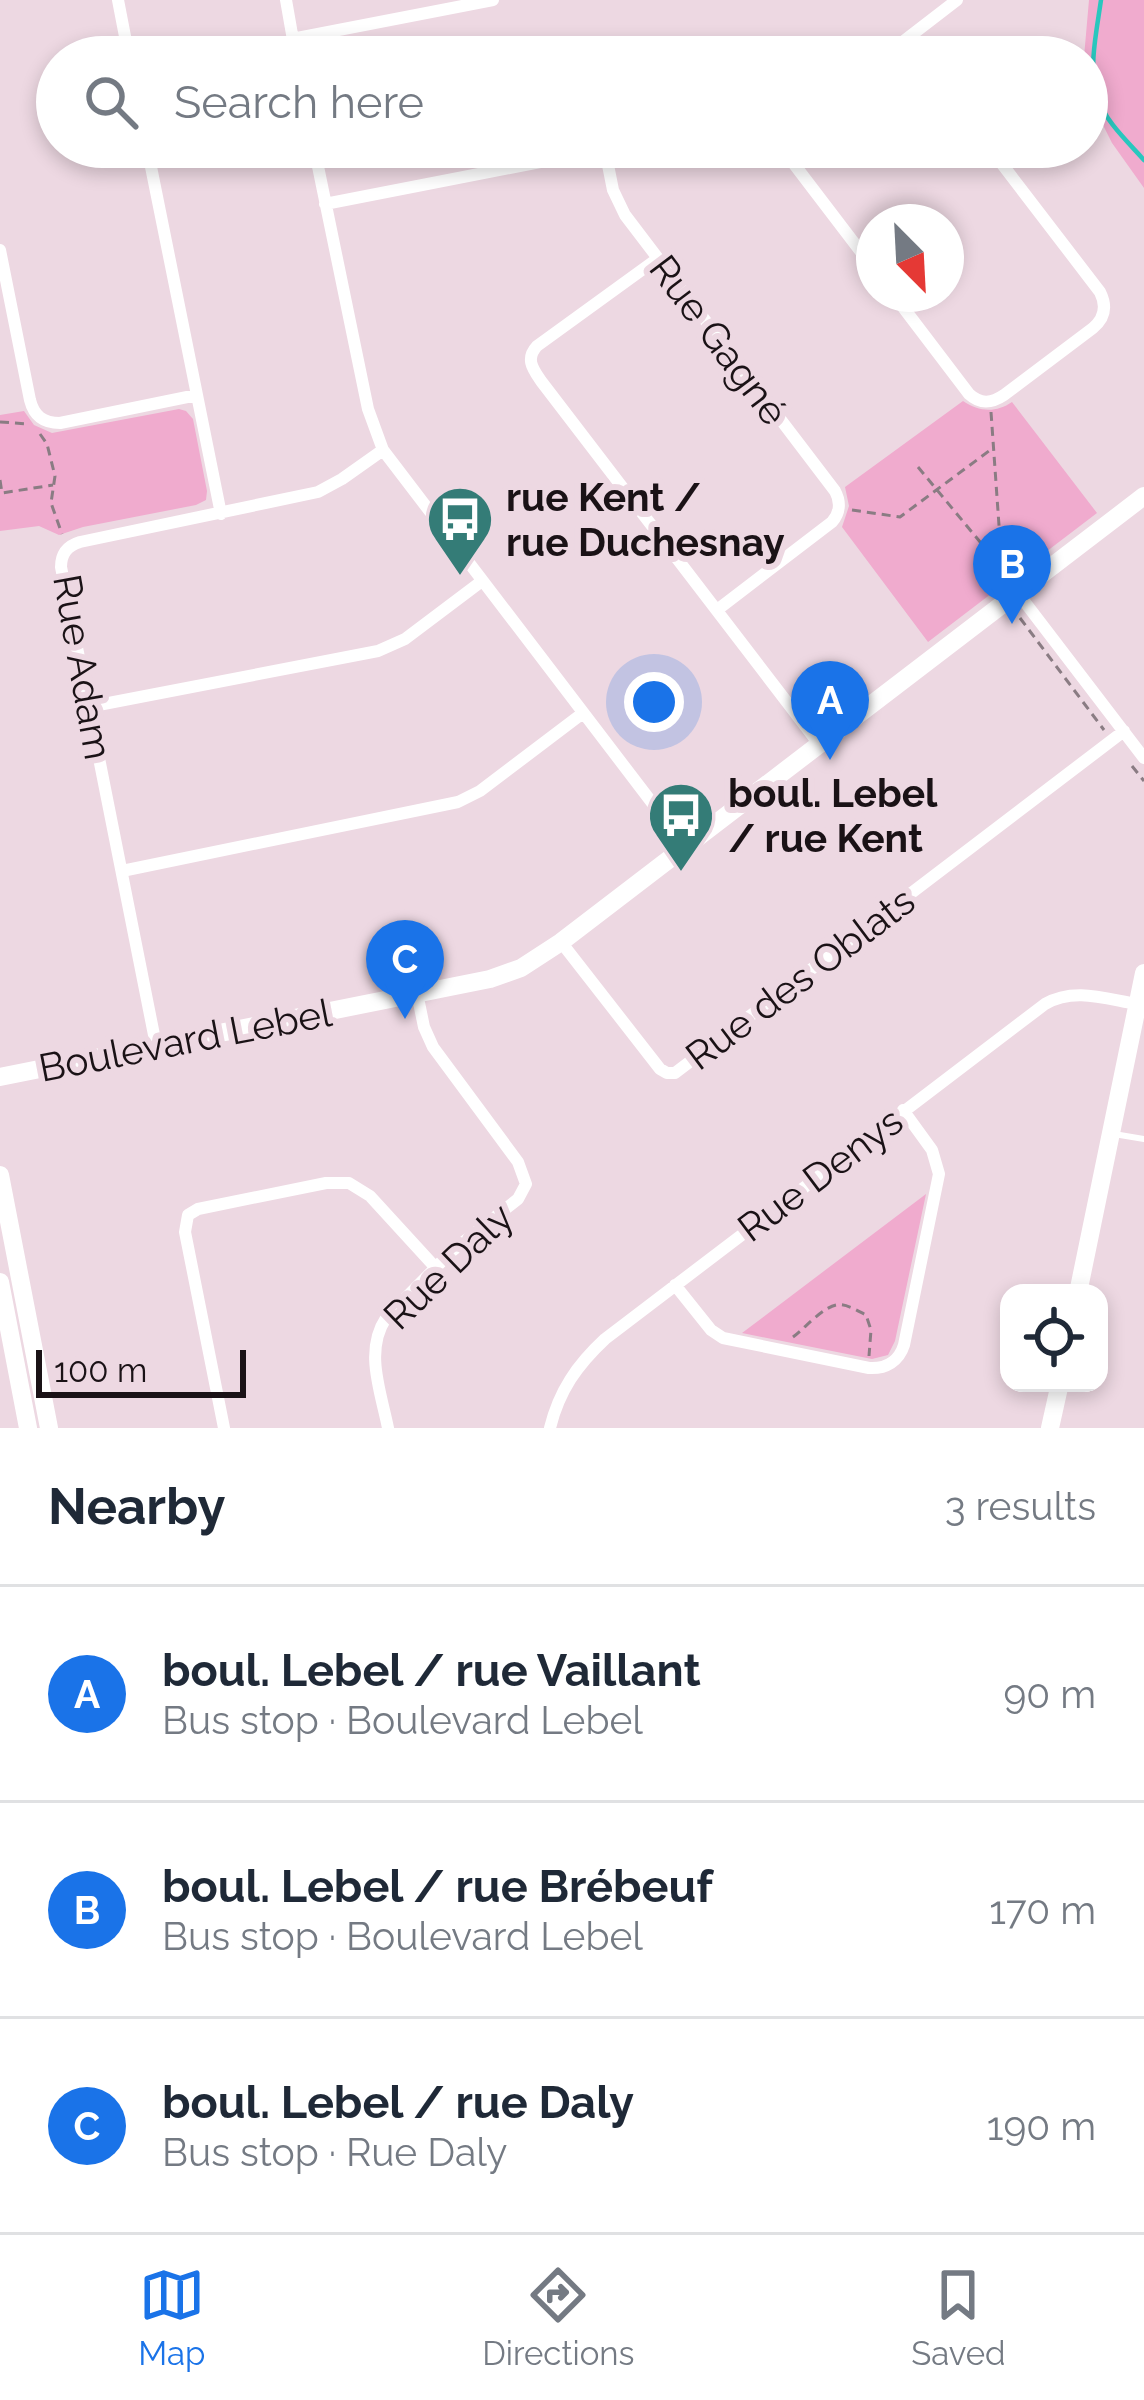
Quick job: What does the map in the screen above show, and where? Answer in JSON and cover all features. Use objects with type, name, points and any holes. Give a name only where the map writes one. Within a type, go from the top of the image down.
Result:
[{"type":"street","points":[[118,0],[125,36]]},
{"type":"street","points":[[286,0],[291,36]]},
{"type":"street","points":[[310,36],[458,3],[493,0]]},
{"type":"street","points":[[911,36],[957,0]]},
{"type":"street","points":[[151,168],[221,514]]},
{"type":"street","points":[[318,168],[368,409],[383,449],[685,846]]},
{"type":"street","points":[[326,204],[509,168]]},
{"type":"street","name":"Rue Gagné","points":[[612,168],[620,207],[839,500],[838,516],[832,523],[717,610]]},
{"type":"street","points":[[798,168],[856,244]]},
{"type":"street","points":[[907,312],[969,394],[985,402],[1004,395],[1101,319],[1100,292],[1005,168]]},
{"type":"street","points":[[0,250],[32,405],[41,418],[60,423],[197,395]]},
{"type":"street","points":[[657,259],[537,346],[530,362],[819,744]]},
{"type":"street","name":"Rue Adam","points":[[156,1045],[61,567],[66,550],[80,542],[318,492],[383,449]]},
{"type":"street","name":"Boulevard Lebel","points":[[0,1077],[510,972],[561,942],[1012,588],[1144,496]]},
{"type":"street","points":[[88,707],[378,651],[405,639],[482,581]]},
{"type":"street","points":[[1012,588],[1144,758]]},
{"type":"street","points":[[122,872],[458,802],[480,791],[583,713]]},
{"type":"street","name":"Rue des Oblats","points":[[561,942],[660,1069],[675,1072],[1124,731]]},
{"type":"street","points":[[1080,1284],[1144,973]]},
{"type":"street","name":"Rue Daly","points":[[388,1428],[375,1360],[375,1340],[386,1318],[468,1238],[518,1199],[526,1179],[436,1053],[417,993]]},
{"type":"street","name":"Rue Denys","points":[[550,1428],[566,1384],[604,1339],[1058,997],[1079,994],[1137,1004]]},
{"type":"street","points":[[675,1285],[723,1338],[869,1368],[893,1361],[903,1350],[939,1174],[932,1150],[903,1110]]},
{"type":"street","points":[[0,1175],[49,1428]]},
{"type":"street","points":[[224,1428],[185,1232],[191,1213],[326,1183],[349,1183],[370,1196],[435,1268]]},
{"type":"street","points":[[0,1282],[28,1428]]},
{"type":"street","points":[[1051,1428],[1058,1392]]},
{"type":"lane","points":[[1111,1134],[1144,1139]]},
{"type":"path","points":[[991,410],[1002,581],[1012,588]]},
{"type":"path","points":[[0,422],[31,425],[47,444],[55,476],[52,503],[62,536]]},
{"type":"path","points":[[850,510],[900,517],[993,448]]},
{"type":"path","points":[[918,466],[1001,567]]},
{"type":"path","points":[[0,480],[2,493],[54,484]]},
{"type":"path","points":[[1019,613],[1104,730]]},
{"type":"path","points":[[787,1342],[836,1305],[853,1308],[870,1322],[868,1358]]},
{"type":"shaded area","points":[[1089,0],[1144,0],[1144,188],[1108,135],[1108,36],[1086,36]]},
{"type":"shaded area","points":[[963,401],[988,410],[1012,402],[1097,513],[928,642],[842,527],[849,506],[845,487]]},
{"type":"shaded area","points":[[179,409],[193,419],[206,500],[59,535],[39,526],[0,531],[0,415],[24,411],[34,425],[52,433]]},
{"type":"shaded area","points":[[926,1194],[888,1355],[872,1359],[742,1333]]},
{"type":"waterway","points":[[1096,36],[1101,0]]},
{"type":"waterway","points":[[1108,118],[1144,160]]},
{"type":"place","name":"rue Kent / rue Duchesnay","points":[[460,578]]},
{"type":"place","name":"boul. Lebel / rue Brébeuf","points":[[1012,624]]},
{"type":"place","name":"boul. Lebel / rue Vaillant","points":[[830,760]]},
{"type":"place","name":"boul. Lebel / rue Kent","points":[[681,874]]},
{"type":"place","name":"boul. Lebel / rue Daly","points":[[405,1019]]}]
